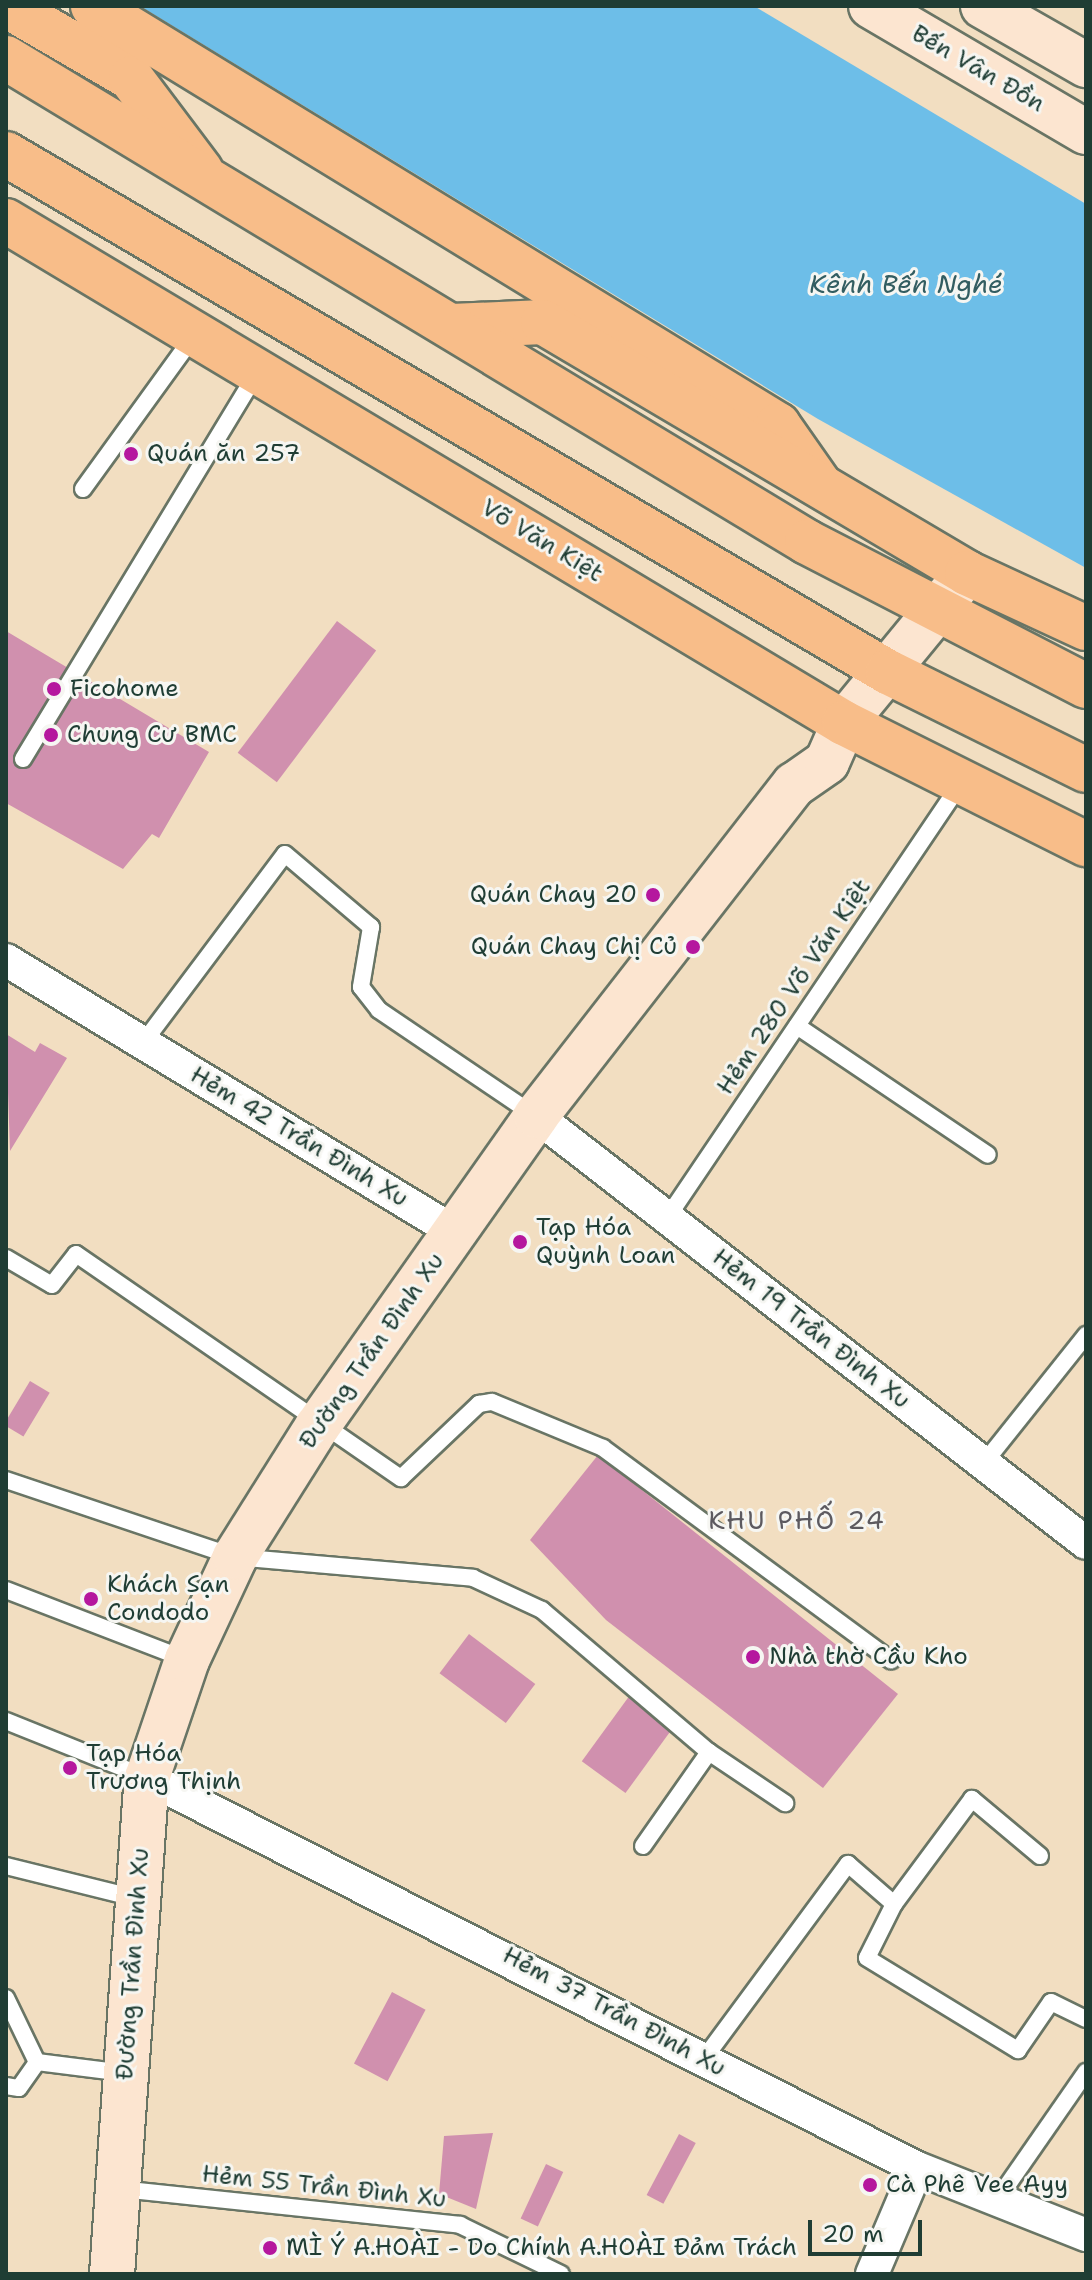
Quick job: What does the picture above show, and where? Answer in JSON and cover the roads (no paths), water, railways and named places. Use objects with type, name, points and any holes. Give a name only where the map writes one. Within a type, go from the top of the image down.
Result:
[{"type":"main road","points":[[7,6],[131,78],[201,171]]},
{"type":"main road","points":[[93,6],[778,425],[820,485]]},
{"type":"main road","points":[[6,58],[201,171],[452,326],[935,614],[1086,686]]},
{"type":"main road","points":[[6,154],[888,672],[1086,770]]},
{"type":"main road","name":"Võ Văn Kiệt","points":[[7,228],[259,369],[844,723],[1086,844]]},
{"type":"main road","points":[[452,326],[543,322],[967,573],[1086,628]]},
{"type":"street","name":"Bến Vân Đồn","points":[[871,6],[1086,132]]},
{"type":"street","points":[[983,6],[1086,65]]},
{"type":"street","name":"Đường Trần Ðình Xu","points":[[112,2274],[120,2189],[135,1898],[147,1778],[187,1660],[235,1557],[317,1427],[536,1116],[794,785],[827,762],[844,723],[967,573]]},
{"type":"street","name":"Hẻm 42 Trần Ðình Xu","points":[[6,960],[455,1232]]},
{"type":"street","name":"Hẻm 19 Trần Ðình Xu","points":[[536,1116],[1086,1543]]},
{"type":"street","name":"Hẻm 37 Trần Ðình Xu","points":[[147,1778],[917,2168],[1086,2235]]},
{"type":"street","points":[[872,2274],[917,2168]]},
{"type":"lane","points":[[83,489],[196,332]]},
{"type":"lane","points":[[23,759],[259,369]]},
{"type":"lane","name":"Hẻm 280 Võ Văn Kiệt","points":[[667,1218],[961,783]]},
{"type":"lane","points":[[143,1043],[256,888],[285,854],[371,927],[361,987],[379,1010],[536,1116]]},
{"type":"lane","points":[[797,1026],[988,1155]]},
{"type":"lane","points":[[6,1258],[52,1285],[76,1254],[317,1427],[401,1478],[479,1404],[506,1408],[603,1448],[891,1660]]},
{"type":"lane","points":[[984,1463],[1086,1335]]},
{"type":"lane","points":[[6,1480],[235,1557],[473,1578],[542,1610],[709,1752],[785,1803]]},
{"type":"lane","points":[[6,1590],[187,1660]]},
{"type":"lane","points":[[6,1721],[147,1778]]},
{"type":"lane","points":[[643,1846],[709,1752]]},
{"type":"lane","points":[[1040,1856],[972,1799],[894,1904],[867,1958],[1018,2050],[1051,2002],[1086,2019]]},
{"type":"lane","points":[[703,2060],[848,1864],[894,1904]]},
{"type":"lane","points":[[6,1866],[135,1898]]},
{"type":"lane","points":[[6,1998],[37,2062]]},
{"type":"lane","points":[[37,2062],[126,2073]]},
{"type":"lane","points":[[6,2086],[19,2088],[37,2062]]},
{"type":"lane","points":[[997,2200],[1086,2072]]},
{"type":"lane","name":"Hẻm 55 Trần Ðình Xu","points":[[120,2189],[460,2225],[561,2274]]},
{"type":"water","name":"Kênh Bến Nghé","points":[[140,6],[754,6],[1086,204],[1086,568],[818,419]]},
{"type":"place","name":"Quán ăn 257","points":[[131,454]]},
{"type":"place","name":"Ficohome","points":[[54,689]]},
{"type":"place","name":"Chung Cư BMC","points":[[51,735]]},
{"type":"place","name":"Quán Chay 20","points":[[653,895]]},
{"type":"place","name":"Quán Chay Chị Củ","points":[[693,947]]},
{"type":"place","name":"Tạp Hóa Quỳnh Loan","points":[[520,1242]]},
{"type":"place","name":"Khách Sạn Condodo","points":[[91,1599]]},
{"type":"place","name":"Nhà thờ Cầu Kho","points":[[753,1657]]},
{"type":"place","name":"Tạp Hóa Trương Thịnh","points":[[70,1768]]},
{"type":"place","name":"Cà Phê Vee Ayy","points":[[870,2185]]},
{"type":"place","name":"MÌ Ý A.HOÀI - Do Chính A.HOÀI Đảm Trách","points":[[270,2248]]},
{"type":"district","name":"KHU PHỐ 24","points":[[797,1520]]}]
